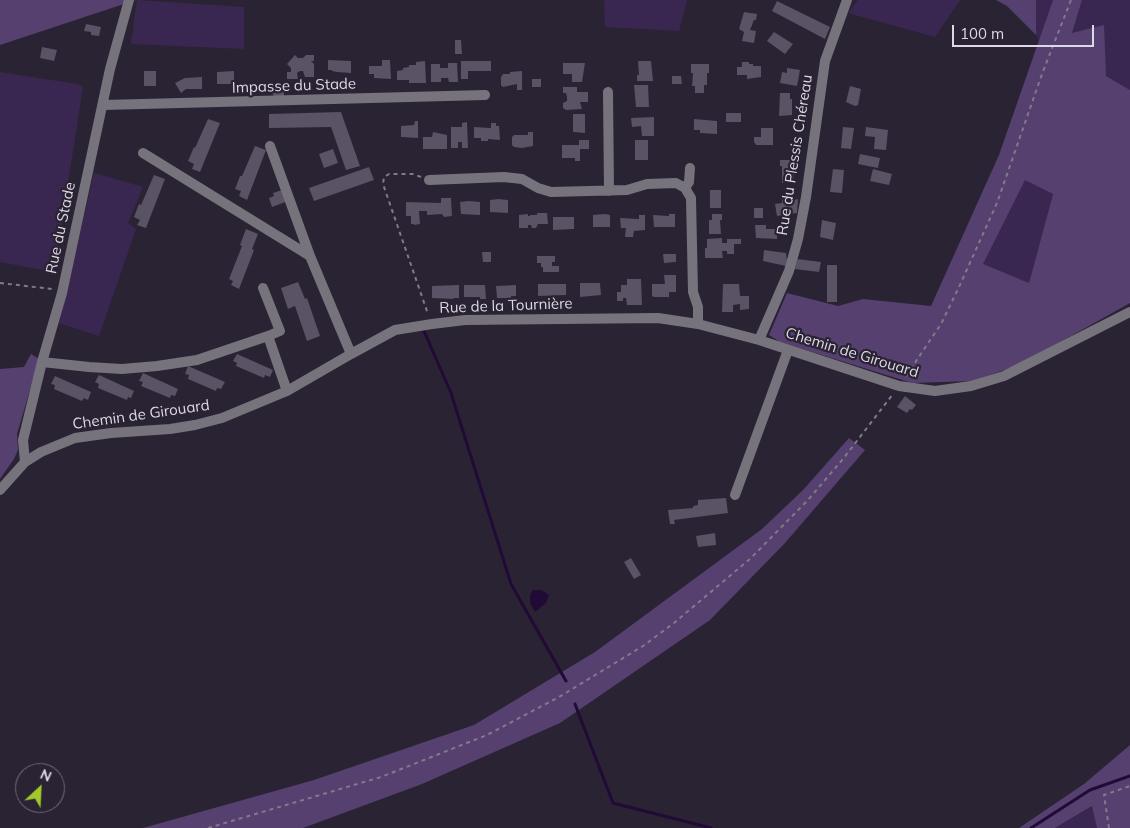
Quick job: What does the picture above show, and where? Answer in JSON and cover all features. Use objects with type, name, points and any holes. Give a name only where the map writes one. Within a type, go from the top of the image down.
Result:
[{"type":"street","name":"Rue du Stade","points":[[25,462],[23,440],[42,362],[62,293],[104,105],[110,69],[129,0]]},
{"type":"street","name":"Rue du Plessis Chéreau","points":[[759,340],[789,271],[798,239],[806,197],[825,61],[847,0]]},
{"type":"street","points":[[608,92],[609,191]]},
{"type":"street","name":"Impasse du Stade","points":[[104,105],[485,95]]},
{"type":"street","points":[[270,146],[310,256],[351,354]]},
{"type":"street","points":[[142,153],[310,256]]},
{"type":"street","points":[[685,188],[689,182],[690,168]]},
{"type":"street","points":[[429,180],[504,177],[522,180],[551,192],[627,190],[648,184],[676,182],[685,188],[691,198],[693,292],[698,307],[698,324]]},
{"type":"street","points":[[42,362],[122,369],[197,360],[280,331],[263,288]]},
{"type":"street","name":"Chemin de Girouard","points":[[759,340],[899,386],[935,391],[988,382],[1018,370],[1130,312]]},
{"type":"street","name":"Rue de la Tournière","points":[[271,399],[395,330],[465,320],[658,318],[698,324],[759,340]]},
{"type":"street","points":[[268,336],[287,391]]},
{"type":"street","points":[[735,495],[788,350]]},
{"type":"street","name":"Chemin de Girouard","points":[[0,490],[25,462],[41,452],[75,438],[195,425],[222,418],[271,399]]},
{"type":"path","points":[[208,828],[381,776],[487,735],[559,697],[642,646],[674,623],[751,558],[808,500],[843,459],[899,386],[941,324],[997,203],[1071,0]]},
{"type":"path","points":[[429,180],[413,174],[389,174],[384,177],[383,184],[432,324]]},
{"type":"path","points":[[0,282],[58,290],[62,293]]},
{"type":"path","points":[[1109,828],[1104,795],[1130,786]]},
{"type":"shaded area","points":[[0,0],[136,0],[0,45]]},
{"type":"shaded area","points":[[137,0],[244,7],[244,49],[131,44]]},
{"type":"shaded area","points":[[604,0],[687,0],[679,31],[605,27]]},
{"type":"shaded area","points":[[858,0],[960,0],[935,37],[848,13]]},
{"type":"shaded area","points":[[996,0],[1036,0],[1036,35],[1007,6]]},
{"type":"shaded area","points":[[1036,0],[1053,0],[1039,40],[1036,35]]},
{"type":"shaded area","points":[[1053,0],[1082,0],[1072,33],[1104,25],[1106,76],[1130,90],[1130,303],[1021,364],[973,381],[912,383],[780,342],[769,335],[787,293],[838,306],[863,299],[931,306],[999,155]],"holes":[[[1025,180],[1053,194],[1029,283],[983,264]]]},
{"type":"shaded area","points":[[1082,0],[1130,0],[1130,90],[1106,76],[1072,33]]},
{"type":"shaded area","points":[[0,72],[77,84],[83,87],[54,272],[0,262]]},
{"type":"shaded area","points":[[94,173],[143,187],[128,223],[136,229],[99,336],[59,323]]},
{"type":"shaded area","points":[[1025,179],[1053,194],[1029,283],[982,264]]},
{"type":"shaded area","points":[[31,354],[39,359],[17,434],[18,450],[0,479],[0,369],[24,367]]},
{"type":"shaded area","points":[[849,438],[865,450],[785,543],[710,620],[560,723],[422,784],[303,828],[143,828],[314,780],[474,725],[595,652],[762,529],[803,490]]},
{"type":"shaded area","points":[[533,590],[541,590],[549,595],[546,603],[535,612],[530,603],[530,595]]},
{"type":"shaded area","points":[[1130,745],[1130,828],[1097,828],[1092,806],[1055,828],[1019,828],[1084,784]]},
{"type":"shaded area","points":[[1093,806],[1097,828],[1055,828]]},
{"type":"building","points":[[777,1],[830,27],[825,39],[772,11]]},
{"type":"building","points":[[744,12],[757,14],[750,30],[756,31],[754,43],[742,41],[744,32],[739,29]]},
{"type":"building","points":[[86,24],[101,27],[99,36],[91,35],[91,32],[84,31]]},
{"type":"building","points":[[774,32],[793,44],[785,54],[767,41]]},
{"type":"building","points":[[455,40],[461,40],[462,54],[455,54]]},
{"type":"building","points":[[42,47],[57,50],[54,61],[40,58]]},
{"type":"building","points":[[295,55],[298,58],[303,58],[306,55],[314,55],[314,61],[311,61],[314,64],[314,77],[305,77],[303,71],[300,71],[297,73],[298,79],[287,79],[287,72],[291,72],[291,68],[287,64]]},
{"type":"building","points":[[328,60],[351,61],[351,73],[328,70]]},
{"type":"building","points":[[382,60],[390,60],[391,79],[374,78],[374,74],[369,74],[369,66],[382,66]]},
{"type":"building","points":[[425,61],[426,83],[409,83],[409,80],[397,80],[397,71],[409,67],[409,65],[416,65],[416,62]]},
{"type":"building","points":[[461,61],[491,61],[491,71],[468,71],[468,79],[461,79]]},
{"type":"building","points":[[638,61],[651,61],[653,81],[637,81],[637,75],[639,75]]},
{"type":"building","points":[[742,62],[749,62],[753,66],[761,66],[761,77],[747,79],[747,75],[737,75],[737,67],[742,67]]},
{"type":"building","points":[[448,63],[457,63],[458,82],[449,82],[448,78],[441,78],[441,82],[431,82],[431,64],[440,64],[440,68],[448,68]]},
{"type":"building","points":[[563,63],[585,63],[582,82],[572,82],[572,74],[563,74]]},
{"type":"building","points":[[691,64],[709,64],[707,85],[704,85],[704,93],[695,93],[695,86],[692,86],[693,73],[691,73]]},
{"type":"building","points":[[787,68],[800,70],[797,86],[780,83],[782,72],[787,73]]},
{"type":"building","points":[[144,71],[156,71],[156,86],[144,86]]},
{"type":"building","points":[[234,71],[234,84],[217,84],[217,72]]},
{"type":"building","points":[[522,71],[522,90],[517,90],[517,84],[503,87],[501,85],[503,74]]},
{"type":"building","points":[[672,76],[681,76],[682,84],[672,84]]},
{"type":"building","points":[[202,77],[202,89],[186,89],[181,93],[175,83],[185,78]]},
{"type":"building","points":[[532,79],[541,79],[541,87],[532,87]]},
{"type":"building","points":[[634,85],[648,85],[649,107],[636,107]]},
{"type":"building","points":[[850,86],[861,89],[858,105],[855,106],[846,102]]},
{"type":"building","points":[[563,87],[577,87],[577,92],[588,92],[588,102],[580,102],[582,109],[566,110],[563,108],[563,103],[567,101],[567,97],[566,93],[563,93]]},
{"type":"building","points":[[271,89],[284,89],[284,97],[274,97]]},
{"type":"building","points":[[780,93],[790,93],[792,115],[779,116]]},
{"type":"building","points":[[341,112],[360,166],[346,170],[331,127],[269,128],[269,114]]},
{"type":"building","points":[[726,113],[741,113],[741,122],[726,122]]},
{"type":"building","points":[[573,114],[585,114],[585,133],[573,132]]},
{"type":"building","points":[[654,117],[654,136],[642,136],[641,126],[632,127],[631,118]]},
{"type":"building","points":[[208,119],[220,123],[200,172],[192,169],[194,164],[188,161]]},
{"type":"building","points":[[694,119],[717,121],[717,134],[700,133],[700,130],[694,130]]},
{"type":"building","points":[[415,121],[418,121],[418,138],[401,137],[401,126],[414,125]]},
{"type":"building","points":[[467,122],[468,148],[462,148],[462,142],[458,142],[458,148],[451,148],[451,127],[462,127],[462,123]]},
{"type":"building","points":[[491,123],[496,123],[496,126],[499,126],[500,140],[488,139],[488,141],[481,141],[481,138],[474,138],[474,127],[491,128]]},
{"type":"building","points":[[843,127],[854,128],[851,149],[841,148]]},
{"type":"building","points":[[866,127],[888,130],[886,150],[874,149],[875,137],[865,136]]},
{"type":"building","points":[[761,128],[773,128],[773,145],[756,145],[754,137],[761,137]]},
{"type":"building","points":[[433,132],[447,135],[447,149],[423,149],[423,137],[432,137]]},
{"type":"building","points":[[528,132],[533,132],[533,146],[522,148],[512,145],[512,137],[514,135],[528,135]]},
{"type":"building","points":[[579,140],[589,140],[589,149],[580,149],[580,161],[575,161],[575,158],[562,158],[562,145],[579,145]]},
{"type":"building","points":[[635,140],[648,140],[648,160],[635,160]]},
{"type":"building","points":[[255,146],[266,150],[247,200],[239,196],[241,191],[235,189]]},
{"type":"building","points":[[333,149],[338,163],[324,168],[319,154]]},
{"type":"building","points":[[860,154],[880,158],[878,168],[858,164]]},
{"type":"building","points":[[780,160],[793,160],[794,181],[782,183]]},
{"type":"building","points":[[369,167],[374,180],[314,201],[309,188]]},
{"type":"building","points":[[833,169],[844,170],[842,193],[830,192]]},
{"type":"building","points":[[873,169],[892,174],[889,185],[870,181]]},
{"type":"building","points":[[154,175],[165,179],[146,228],[137,225],[140,220],[134,217]]},
{"type":"building","points":[[282,190],[288,201],[272,207],[269,198],[274,196],[273,193]]},
{"type":"building","points":[[710,190],[721,190],[721,208],[710,208]]},
{"type":"building","points":[[793,197],[793,200],[798,199],[797,213],[777,216],[775,204],[782,203],[782,199]]},
{"type":"building","points":[[441,198],[451,198],[452,216],[444,217],[442,214],[427,215],[427,211],[419,211],[420,224],[411,224],[411,216],[406,216],[406,202],[441,203]]},
{"type":"building","points":[[490,200],[508,200],[508,213],[490,212]]},
{"type":"building","points":[[460,202],[480,202],[480,215],[461,214]]},
{"type":"building","points":[[754,208],[763,208],[763,218],[754,218]]},
{"type":"building","points":[[537,213],[547,213],[548,224],[538,224],[536,228],[528,225],[528,228],[519,228],[519,215],[528,214],[530,216],[537,215]]},
{"type":"building","points":[[669,214],[675,214],[675,227],[654,227],[653,215],[669,216]]},
{"type":"building","points":[[712,214],[722,214],[722,220],[720,220],[721,234],[709,234],[709,220],[712,220]]},
{"type":"building","points":[[593,215],[610,215],[610,227],[593,227]]},
{"type":"building","points":[[639,215],[645,215],[645,230],[634,231],[633,237],[625,237],[626,228],[621,228],[620,218],[639,219]]},
{"type":"building","points":[[553,217],[574,217],[574,229],[553,230]]},
{"type":"building","points":[[822,220],[836,223],[833,240],[820,237]]},
{"type":"building","points":[[755,225],[766,225],[766,229],[777,229],[777,239],[756,238]]},
{"type":"building","points":[[246,229],[258,234],[239,289],[231,285],[233,281],[229,279],[242,246],[240,245]]},
{"type":"building","points":[[722,238],[722,243],[727,243],[727,239],[741,239],[741,244],[734,244],[734,254],[727,254],[727,251],[722,251],[723,258],[705,258],[707,239]]},
{"type":"building","points":[[764,250],[786,253],[786,266],[763,261]]},
{"type":"building","points":[[482,252],[491,252],[491,262],[483,262]]},
{"type":"building","points":[[663,254],[676,254],[676,262],[664,263]]},
{"type":"building","points":[[537,256],[555,256],[555,262],[552,262],[552,266],[559,266],[559,272],[543,272],[541,263],[537,263]]},
{"type":"building","points":[[797,259],[821,262],[819,272],[795,269]]},
{"type":"building","points":[[827,265],[837,265],[837,302],[827,302]]},
{"type":"building","points":[[664,275],[676,275],[676,292],[669,292],[669,297],[652,296],[652,284],[665,284]]},
{"type":"building","points":[[627,279],[641,279],[642,305],[627,305],[626,298],[623,298],[623,301],[617,301],[617,292],[621,292],[621,285],[627,285]]},
{"type":"building","points":[[298,282],[305,299],[307,298],[320,336],[307,341],[295,306],[288,309],[281,288]]},
{"type":"building","points":[[580,283],[600,283],[601,295],[580,297]]},
{"type":"building","points":[[538,284],[566,284],[566,295],[538,296]]},
{"type":"building","points":[[723,284],[739,284],[740,296],[749,296],[749,309],[740,310],[740,304],[733,305],[733,312],[722,312]]},
{"type":"building","points":[[459,285],[459,298],[432,298],[432,286]]},
{"type":"building","points":[[464,285],[485,285],[486,299],[464,297]]},
{"type":"building","points":[[516,285],[516,296],[497,298],[496,286]]},
{"type":"building","points":[[237,354],[273,370],[270,377],[265,375],[264,378],[236,366],[237,363],[233,361]]},
{"type":"building","points":[[188,366],[225,382],[221,389],[217,388],[216,391],[188,379],[189,375],[185,374]]},
{"type":"building","points":[[143,373],[178,389],[175,396],[171,395],[170,398],[141,386],[143,382],[139,381]]},
{"type":"building","points":[[99,375],[134,391],[131,398],[128,397],[127,400],[98,388],[99,384],[95,382]]},
{"type":"building","points":[[55,376],[91,392],[88,400],[84,398],[82,401],[54,389],[55,385],[51,384]]},
{"type":"building","points":[[905,396],[916,405],[907,413],[897,407]]},
{"type":"building","points":[[726,498],[728,513],[674,520],[675,524],[670,524],[668,510],[693,508],[693,506],[698,505],[698,500]]},
{"type":"building","points":[[715,533],[716,545],[698,547],[696,536]]},
{"type":"building","points":[[631,558],[641,575],[634,579],[624,562]]},
{"type":"waterway","points":[[424,331],[451,393],[511,584],[566,681]]},
{"type":"waterway","points":[[575,704],[613,803],[711,828]]},
{"type":"waterway","points":[[1031,828],[1090,790],[1130,776]]}]
